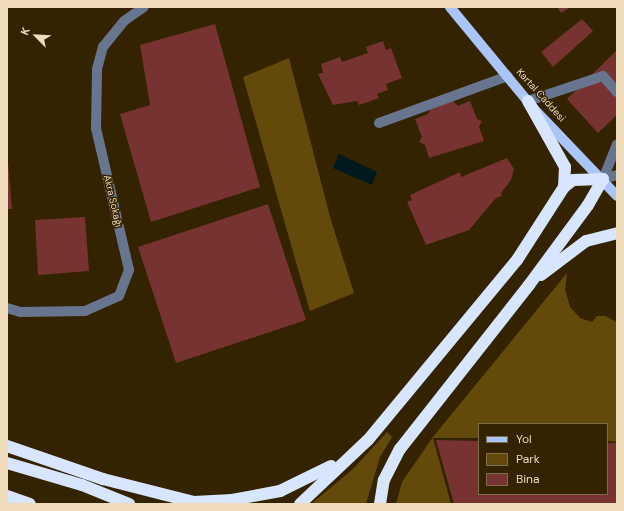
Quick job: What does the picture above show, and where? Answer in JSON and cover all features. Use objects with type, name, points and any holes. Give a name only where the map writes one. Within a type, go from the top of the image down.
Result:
[{"type":"highway","points":[[528,101],[565,167],[564,187]]},
{"type":"highway","points":[[300,504],[368,440],[517,260],[564,187],[573,180],[603,179]]},
{"type":"highway","points":[[380,504],[384,480],[400,449],[529,285],[588,205],[603,179]]},
{"type":"highway","points":[[529,285],[586,241],[617,233]]},
{"type":"highway","points":[[7,446],[110,481],[194,502],[232,500],[280,491],[327,469],[368,440]]},
{"type":"highway","points":[[7,463],[82,485],[129,504]]},
{"type":"highway","points":[[384,480],[385,504]]},
{"type":"highway","points":[[7,496],[30,504]]},
{"type":"main road","name":"Kartal Caddesi","points":[[450,7],[528,101],[603,179],[617,196]]},
{"type":"street","name":"Akra Sokağı","points":[[7,308],[20,312],[85,311],[119,296],[130,270],[96,128],[97,69],[103,47],[124,21],[144,7]]},
{"type":"street","points":[[379,123],[508,76]]},
{"type":"street","points":[[528,101],[603,76],[617,92]]},
{"type":"street","points":[[603,179],[617,146]]},
{"type":"street","points":[[603,179],[617,175]]},
{"type":"green space","points":[[289,58],[330,217],[354,293],[310,311],[243,77]]},
{"type":"green space","points":[[567,273],[565,289],[570,307],[580,318],[592,322],[597,316],[605,316],[617,322],[617,442],[608,441],[608,423],[478,423],[478,438],[433,438],[451,504],[396,504],[402,482],[433,437]]},
{"type":"green space","points":[[387,432],[392,437],[380,457],[366,504],[311,504],[353,469]]},
{"type":"water","points":[[339,154],[377,172],[372,185],[333,168]]},
{"type":"building","points":[[557,7],[571,7],[561,13]]},
{"type":"building","points":[[582,19],[593,31],[553,67],[541,52]]},
{"type":"building","points":[[215,24],[260,187],[151,222],[120,114],[150,105],[140,45]]},
{"type":"building","points":[[383,41],[386,50],[391,48],[402,78],[386,84],[388,90],[377,94],[379,98],[359,105],[357,101],[333,105],[318,74],[323,73],[321,64],[340,57],[342,62],[368,53],[366,47]]},
{"type":"building","points":[[617,50],[617,115],[598,133],[567,99]]},
{"type":"building","points":[[452,100],[458,106],[470,101],[477,119],[482,121],[479,127],[484,141],[429,158],[425,145],[419,142],[422,137],[415,119],[428,114],[431,107]]},
{"type":"building","points":[[7,150],[12,209],[7,209]]},
{"type":"building","points":[[507,158],[514,169],[511,180],[501,193],[502,196],[496,198],[469,230],[426,245],[407,202],[412,200],[410,195],[460,172],[461,177]]},
{"type":"building","points":[[268,204],[306,320],[176,363],[138,247]]},
{"type":"building","points":[[85,217],[89,271],[38,275],[35,220]]},
{"type":"building","points":[[436,440],[478,441],[478,495],[608,495],[608,443],[617,443],[617,504],[454,504]]}]
